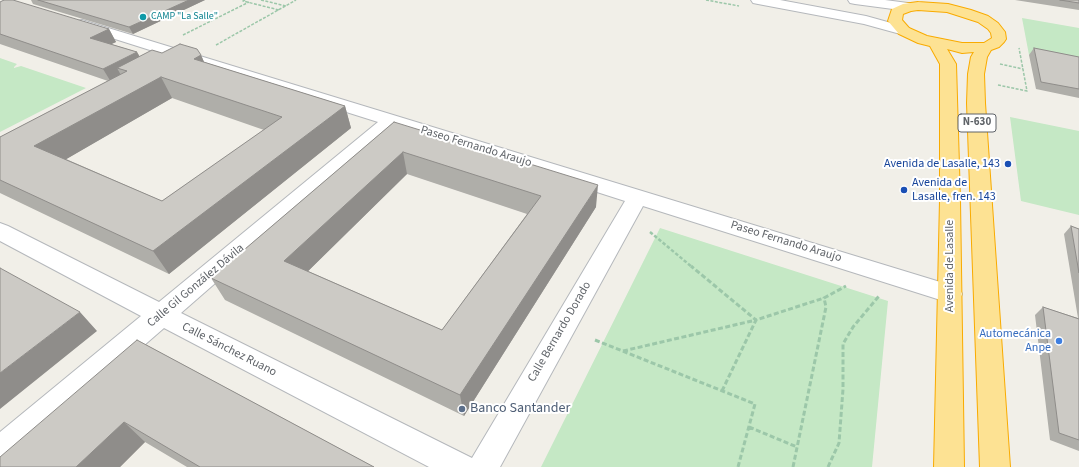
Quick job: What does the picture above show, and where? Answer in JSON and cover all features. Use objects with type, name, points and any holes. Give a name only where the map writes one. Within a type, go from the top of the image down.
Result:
[{"type":"highway","name":"N-630","points":[[966,0],[982,19]]},
{"type":"highway","name":"N-630","points":[[908,7],[933,3],[982,19],[993,26],[998,32],[999,39],[994,44],[992,56],[979,57],[976,74],[976,103],[995,467]]},
{"type":"highway","points":[[908,7],[897,12],[895,21],[904,30],[918,38],[936,44],[962,48],[992,56]]},
{"type":"highway","name":"Avenida de Lasalle","points":[[936,44],[948,64],[950,146],[949,467]]},
{"type":"street","points":[[758,0],[866,20],[904,30]]},
{"type":"street","points":[[855,0],[908,7]]},
{"type":"street","name":"Paseo Fernando Araujo","points":[[64,19],[183,47],[392,120],[950,294]]},
{"type":"street","points":[[160,64],[183,47]]},
{"type":"street","name":"Calle Gil González Dávila","points":[[0,451],[392,120]]},
{"type":"street","name":"Calle Bernardo Dorado","points":[[483,467],[638,196]]},
{"type":"street","name":"Calle Sánchez Ruano","points":[[0,231],[161,315],[460,467]]},
{"type":"path","points":[[245,0],[243,1],[279,10]]},
{"type":"path","points":[[261,0],[286,6]]},
{"type":"path","points":[[211,47],[296,0]]},
{"type":"path","points":[[183,47],[179,37],[249,2]]},
{"type":"path","points":[[995,85],[1027,91],[1019,48]]},
{"type":"path","points":[[992,56],[1023,69]]},
{"type":"path","points":[[650,232],[756,320]]},
{"type":"path","points":[[623,351],[756,320],[824,298],[848,284]]},
{"type":"path","points":[[828,467],[839,443],[843,389],[843,344],[853,327],[881,295]]},
{"type":"path","points":[[793,467],[826,307],[824,298]]},
{"type":"path","points":[[722,391],[756,320]]},
{"type":"path","points":[[595,340],[754,404],[738,467]]},
{"type":"path","points":[[749,426],[797,447]]},
{"type":"green space","points":[[1022,18],[1079,28],[1079,65],[1029,55]]},
{"type":"green space","points":[[0,58],[17,64],[14,68],[21,66],[86,88],[0,132]]},
{"type":"green space","points":[[1010,117],[1079,131],[1079,215],[1021,201]]},
{"type":"green space","points":[[660,228],[888,301],[872,467],[541,467]]},
{"type":"building","points":[[4,0],[13,0],[109,29],[90,38],[137,52],[103,69],[0,34],[0,2]]},
{"type":"building","name":"CAMP \"La Salle\"","points":[[38,0],[189,0],[129,27]]},
{"type":"building","points":[[1060,0],[1079,0],[1079,3]]},
{"type":"building","points":[[180,44],[197,49],[201,55],[194,59],[345,106],[153,251],[0,180],[0,137],[127,71],[117,68],[152,50],[162,53]],"holes":[[[161,77],[282,117],[162,201],[34,146]]]},
{"type":"building","points":[[1034,48],[1079,57],[1079,89],[1041,82]]},
{"type":"building","points":[[394,122],[598,185],[460,395],[211,278]],"holes":[[[403,152],[541,196],[442,330],[284,261]]]},
{"type":"building","points":[[1071,226],[1079,229],[1079,273]]},
{"type":"building","points":[[0,268],[80,312],[0,373]]},
{"type":"building","points":[[1043,307],[1079,319],[1079,440],[1059,433]]},
{"type":"building","points":[[137,340],[374,467],[200,467],[124,422],[76,467],[0,467],[0,457]]},
{"type":"place","name":"CAMP \"La Salle\"","points":[[143,17]]},
{"type":"place","name":"Avenida de Lasalle, 143","points":[[1008,164]]},
{"type":"place","name":"Avenida de Lasalle, fren. 143","points":[[904,190]]},
{"type":"place","name":"Automecánica Anpe","points":[[1059,341]]},
{"type":"place","name":"Banco Santander","points":[[462,409]]}]
